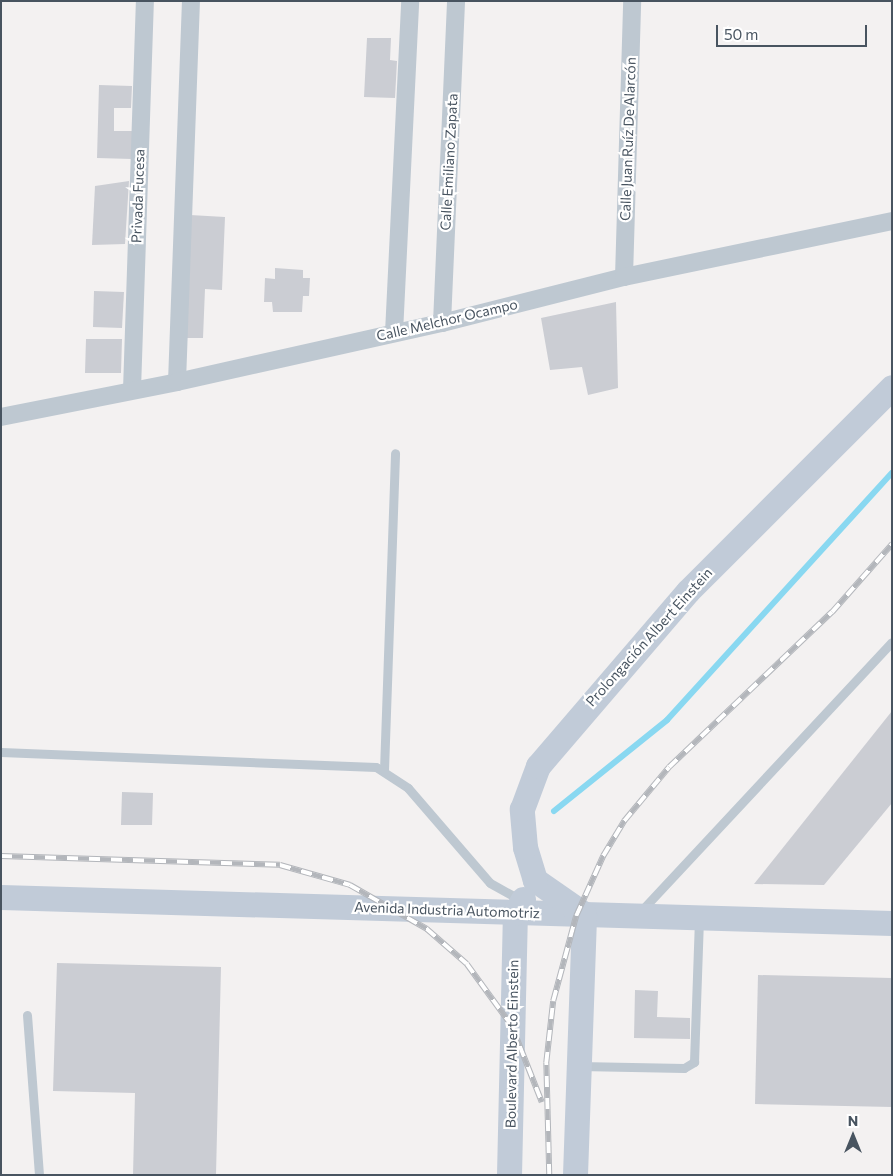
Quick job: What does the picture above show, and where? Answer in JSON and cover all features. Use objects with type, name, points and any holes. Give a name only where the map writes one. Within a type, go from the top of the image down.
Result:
[{"type":"main road","name":"Prolongación Albert Einstein","points":[[524,898],[525,847],[522,809],[538,766],[688,591],[892,387]]},
{"type":"main road","name":"Avenida Industria Automotriz","points":[[1,897],[524,898],[584,914],[892,923]]},
{"type":"main road","points":[[524,898],[584,914],[575,1175]]},
{"type":"main road","name":"Boulevard Alberto Einstein","points":[[509,1175],[524,898]]},
{"type":"street","name":"Privada Fucesa","points":[[132,390],[145,1]]},
{"type":"street","points":[[177,382],[192,1]]},
{"type":"street","points":[[394,333],[410,1]]},
{"type":"street","name":"Calle Emiliano Zapata","points":[[442,323],[456,1]]},
{"type":"street","name":"Calle Juan Ruíz De Alarcón","points":[[624,277],[632,1]]},
{"type":"street","name":"Calle Melchor Ocampo","points":[[1,417],[177,382],[442,323],[624,277],[892,221]]},
{"type":"lane","points":[[384,770],[394,452]]},
{"type":"lane","points":[[636,916],[892,642]]},
{"type":"lane","points":[[1,752],[384,770],[408,788],[490,883],[524,898]]},
{"type":"lane","points":[[579,1066],[684,1068],[694,1062],[699,918]]},
{"type":"lane","points":[[27,1015],[39,1175]]},
{"type":"building","points":[[367,38],[391,38],[390,60],[397,61],[395,98],[364,97]]},
{"type":"building","points":[[99,85],[132,86],[131,108],[114,108],[114,131],[132,131],[132,159],[97,158]]},
{"type":"building","points":[[129,181],[125,244],[92,245],[95,186]]},
{"type":"building","points":[[190,215],[225,217],[222,290],[205,289],[203,338],[186,338]]},
{"type":"building","points":[[275,268],[303,270],[303,278],[310,278],[309,296],[303,296],[302,312],[273,312],[272,302],[264,302],[265,278],[275,279]]},
{"type":"building","points":[[94,291],[124,292],[122,328],[93,327]]},
{"type":"building","points":[[616,302],[618,388],[588,395],[582,367],[550,370],[541,318]]},
{"type":"building","points":[[86,339],[122,339],[121,373],[85,373]]},
{"type":"building","points":[[892,711],[892,803],[824,885],[754,884]]},
{"type":"building","points":[[122,792],[153,793],[152,825],[121,825]]},
{"type":"building","points":[[57,963],[221,967],[216,1175],[133,1175],[135,1093],[53,1091]]},
{"type":"building","points":[[758,975],[892,978],[892,1107],[755,1104]]},
{"type":"building","points":[[635,990],[658,991],[657,1017],[690,1018],[690,1039],[634,1038]]},
{"type":"waterway","points":[[554,811],[667,720],[892,473]]},
{"type":"railway","points":[[549,1175],[546,1063],[553,1001],[576,916],[603,856],[624,821],[669,767],[832,612],[892,544]]},
{"type":"railway","points":[[1,856],[280,865],[350,885],[427,929],[467,964],[512,1026],[542,1102]]}]
